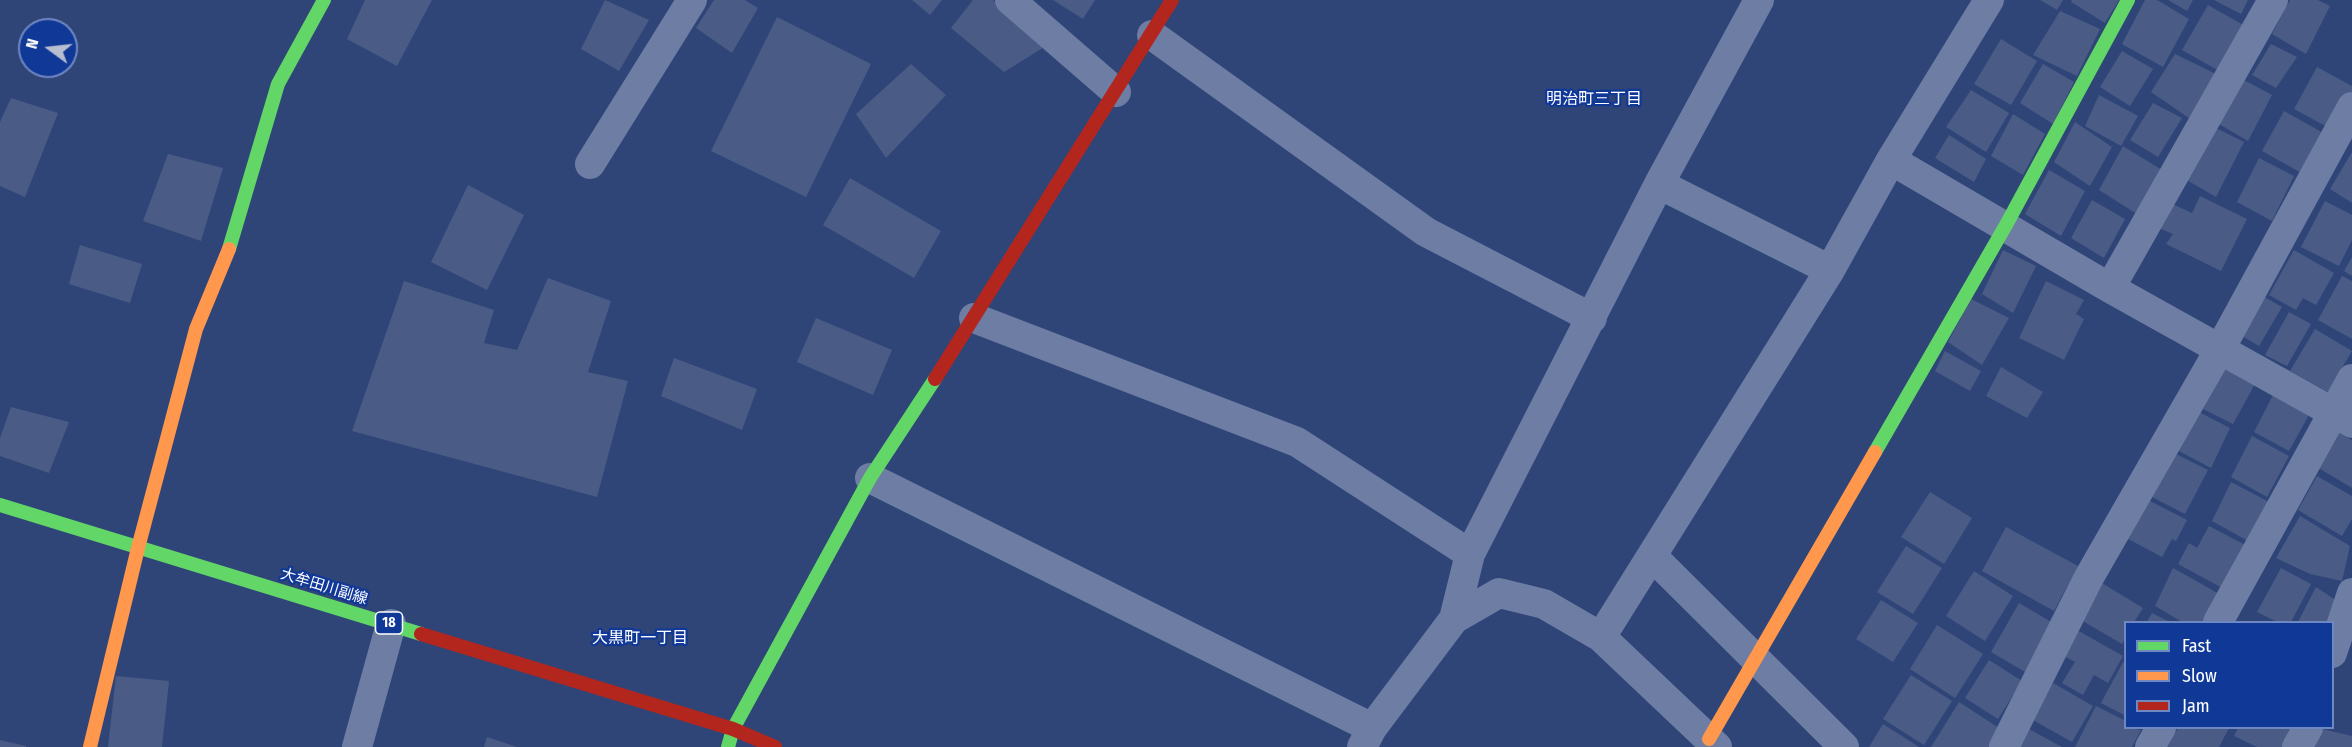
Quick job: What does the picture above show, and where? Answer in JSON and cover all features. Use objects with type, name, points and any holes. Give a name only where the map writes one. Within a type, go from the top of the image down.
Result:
[{"type":"street","points":[[90,747],[138,548],[196,329],[235,234],[278,84],[324,0]]},
{"type":"street","points":[[590,164],[692,0]]},
{"type":"street","points":[[1010,0],[1116,92]]},
{"type":"street","points":[[728,747],[733,729],[870,478],[974,318],[1172,0]]},
{"type":"street","points":[[870,478],[1367,737],[1454,619],[1470,554],[1659,184],[1759,0]]},
{"type":"street","points":[[1601,637],[1830,270],[1892,160],[1989,0]]},
{"type":"street","points":[[1454,619],[1499,593],[1544,604],[1601,637],[1713,743],[1754,658],[2006,225],[2128,0]]},
{"type":"street","points":[[2110,288],[2273,0]]},
{"type":"street","points":[[1152,35],[1426,232],[1592,318]]},
{"type":"street","points":[[2004,747],[2088,579],[2220,349],[2352,107]]},
{"type":"street","points":[[1892,160],[2110,288],[2343,418]]},
{"type":"street","points":[[1659,184],[1830,270]]},
{"type":"street","points":[[974,318],[1297,442],[1470,554]]},
{"type":"street","points":[[2219,621],[2343,418],[2352,379]]},
{"type":"street","name":"大牟田川副線","points":[[0,505],[733,729],[775,747]]},
{"type":"street","points":[[1653,557],[1844,747]]},
{"type":"street","points":[[2334,647],[2352,593]]},
{"type":"street","points":[[357,747],[392,624]]},
{"type":"street","points":[[2150,747],[2160,729]]},
{"type":"street","points":[[2297,747],[2307,729]]},
{"type":"building","points":[[365,0],[432,0],[397,66],[347,39]]},
{"type":"building","points":[[605,0],[649,20],[619,71],[581,49]]},
{"type":"building","points":[[714,0],[745,0],[758,8],[732,53],[696,28]]},
{"type":"building","points":[[912,0],[942,0],[930,15]]},
{"type":"building","points":[[973,0],[993,0],[1046,46],[1004,72],[951,28]]},
{"type":"building","points":[[1053,0],[1095,0],[1083,19]]},
{"type":"building","points":[[2040,0],[2063,0],[2057,10]]},
{"type":"building","points":[[2072,0],[2119,0],[2105,23],[2071,2]]},
{"type":"building","points":[[2145,0],[2157,0],[2189,19],[2163,67],[2122,44]]},
{"type":"building","points":[[2168,0],[2193,0],[2187,11]]},
{"type":"building","points":[[2214,0],[2248,0],[2241,14]]},
{"type":"building","points":[[2290,0],[2318,0],[2330,6],[2306,54],[2272,34]]},
{"type":"building","points":[[2208,5],[2247,27],[2221,72],[2182,50]]},
{"type":"building","points":[[2060,11],[2100,29],[2077,76],[2033,55]]},
{"type":"building","points":[[777,17],[871,64],[806,197],[711,151]]},
{"type":"building","points":[[2001,39],[2037,61],[2011,105],[1974,84]]},
{"type":"building","points":[[2271,44],[2297,57],[2276,88],[2252,75]]},
{"type":"building","points":[[2122,51],[2153,69],[2130,106],[2100,87]]},
{"type":"building","points":[[2175,54],[2216,74],[2189,118],[2151,92]]},
{"type":"building","points":[[911,64],[946,95],[886,158],[856,114]]},
{"type":"building","points":[[2043,64],[2074,82],[2053,124],[2020,103]]},
{"type":"building","points":[[2317,67],[2352,86],[2352,94],[2333,130],[2294,109]]},
{"type":"building","points":[[2244,80],[2272,95],[2248,141],[2219,124]]},
{"type":"building","points":[[1971,90],[2009,113],[1986,152],[1946,127]]},
{"type":"building","points":[[2099,95],[2138,116],[2121,146],[2085,126]]},
{"type":"building","points":[[11,98],[58,113],[25,197],[0,186],[0,122]]},
{"type":"building","points":[[2153,103],[2182,118],[2158,157],[2130,140]]},
{"type":"building","points":[[2284,111],[2327,135],[2305,175],[2262,151]]},
{"type":"building","points":[[2013,114],[2045,134],[2023,175],[1991,156]]},
{"type":"building","points":[[2075,122],[2112,147],[2090,186],[2054,162]]},
{"type":"building","points":[[2214,127],[2244,142],[2216,197],[2185,179]]},
{"type":"building","points":[[1949,135],[1986,159],[1974,182],[1935,158]]},
{"type":"building","points":[[2123,146],[2162,170],[2137,214],[2099,190]]},
{"type":"building","points":[[2352,152],[2352,203],[2330,189]]},
{"type":"building","points":[[168,154],[223,168],[201,241],[143,221]]},
{"type":"building","points":[[2259,158],[2294,176],[2272,221],[2237,202]]},
{"type":"building","points":[[2049,170],[2085,191],[2061,236],[2025,214]]},
{"type":"building","points":[[850,178],[941,231],[914,278],[823,225]]},
{"type":"building","points":[[468,185],[524,215],[487,290],[431,262]]},
{"type":"building","points":[[2200,196],[2247,219],[2221,271],[2166,244],[2173,234],[2154,226],[2166,201],[2192,213]]},
{"type":"building","points":[[2092,200],[2125,219],[2104,258],[2071,238]]},
{"type":"building","points":[[2325,201],[2352,215],[2352,240],[2339,266],[2301,247]]},
{"type":"building","points":[[80,245],[142,264],[130,303],[69,284]]},
{"type":"building","points":[[2003,250],[2036,266],[2013,313],[1982,294]]},
{"type":"building","points":[[2294,250],[2334,273],[2316,305],[2303,298],[2296,310],[2269,295]]},
{"type":"building","points":[[2352,257],[2352,276],[2344,271]]},
{"type":"building","points":[[2342,276],[2352,281],[2352,339],[2318,320]]},
{"type":"building","points":[[548,278],[611,301],[588,372],[628,381],[597,497],[352,431],[404,281],[494,310],[484,343],[517,350]]},
{"type":"building","points":[[2046,281],[2084,300],[2076,314],[2084,319],[2064,360],[2019,338]]},
{"type":"building","points":[[2261,295],[2282,307],[2259,346],[2239,334]]},
{"type":"building","points":[[1971,299],[2009,318],[1982,365],[1948,342]]},
{"type":"building","points":[[2289,312],[2311,324],[2287,366],[2265,355]]},
{"type":"building","points":[[816,318],[892,350],[873,395],[797,362]]},
{"type":"building","points":[[2315,329],[2352,351],[2328,392],[2290,371]]},
{"type":"building","points":[[1945,351],[1981,371],[1970,391],[1935,371]]},
{"type":"building","points":[[674,358],[757,389],[742,430],[661,396]]},
{"type":"building","points":[[2001,367],[2043,392],[2027,418],[1986,396]]},
{"type":"building","points":[[2226,368],[2256,382],[2233,424],[2203,409]]},
{"type":"building","points":[[2274,393],[2310,413],[2289,451],[2254,432]]},
{"type":"building","points":[[11,407],[69,422],[49,473],[0,456],[0,438]]},
{"type":"building","points":[[2197,411],[2230,428],[2211,468],[2177,450]]},
{"type":"building","points":[[2337,432],[2352,440],[2352,488],[2317,467]]},
{"type":"building","points":[[2252,436],[2289,456],[2267,497],[2231,477]]},
{"type":"building","points":[[2174,453],[2208,470],[2185,514],[2152,497]]},
{"type":"building","points":[[2317,476],[2352,496],[2352,519],[2342,536],[2298,510]]},
{"type":"building","points":[[2231,482],[2269,502],[2248,541],[2212,521]]},
{"type":"building","points":[[1930,492],[1972,518],[1944,564],[1901,537]]},
{"type":"building","points":[[2148,500],[2187,520],[2176,541],[2172,539],[2162,557],[2128,539]]},
{"type":"building","points":[[2300,516],[2350,546],[2342,581],[2310,574],[2276,558]]},
{"type":"building","points":[[2209,526],[2249,547],[2226,590],[2178,564],[2189,543],[2197,548]]},
{"type":"building","points":[[2006,527],[2078,566],[2054,611],[1982,571]]},
{"type":"building","points":[[1906,546],[1942,568],[1913,614],[1877,592]]},
{"type":"building","points":[[2173,568],[2221,595],[2206,621],[2180,621],[2155,606]]},
{"type":"building","points":[[2281,568],[2311,584],[2292,621],[2275,621],[2257,612]]},
{"type":"building","points":[[1974,571],[2013,596],[1985,641],[1946,616]]},
{"type":"building","points":[[2102,583],[2143,608],[2135,621],[2124,621],[2122,644],[2081,620]]},
{"type":"building","points":[[2316,587],[2340,603],[2332,621],[2299,621]]},
{"type":"building","points":[[1881,600],[1918,623],[1893,662],[1856,639]]},
{"type":"building","points":[[2019,603],[2053,623],[2025,672],[1991,652]]},
{"type":"building","points":[[2152,613],[2168,621],[2148,621]]},
{"type":"building","points":[[1937,625],[1983,654],[1955,698],[1910,669]]},
{"type":"building","points":[[2077,630],[2123,656],[2108,683],[2094,675],[2083,695],[2062,683],[2075,662],[2062,655]]},
{"type":"building","points":[[1989,660],[2022,681],[1998,719],[1965,698]]},
{"type":"building","points":[[2123,662],[2124,662],[2124,715],[2101,703]]},
{"type":"building","points":[[1911,675],[1952,701],[1924,745],[1883,719]]},
{"type":"building","points":[[116,676],[169,681],[162,747],[108,747]]},
{"type":"building","points":[[2053,683],[2093,706],[2072,742],[2033,720]]},
{"type":"building","points":[[1959,702],[1999,728],[1989,747],[1931,747]]},
{"type":"building","points":[[2096,706],[2124,720],[2124,729],[2141,730],[2132,747],[2075,747]]},
{"type":"building","points":[[1883,724],[1919,747],[1869,747]]},
{"type":"building","points":[[2025,727],[2062,747],[2014,747]]},
{"type":"building","points":[[2177,729],[2228,729],[2219,747],[2168,747]]},
{"type":"building","points":[[2238,729],[2299,729],[2290,747],[2257,747],[2234,736]]},
{"type":"building","points":[[2318,729],[2352,736],[2352,747],[2311,747]]},
{"type":"building","points":[[487,737],[517,747],[484,747]]},
{"type":"building","points":[[0,740],[26,746],[26,747],[0,747]]},
{"type":"traffic: fast","points":[[229,249],[278,84],[324,0]]},
{"type":"traffic: fast","points":[[1875,452],[2006,225],[2128,0]]},
{"type":"traffic: fast","points":[[728,747],[733,729],[870,478],[935,379]]},
{"type":"traffic: fast","points":[[0,505],[421,634]]},
{"type":"traffic: slow","points":[[90,747],[138,548],[196,329],[229,249]]},
{"type":"traffic: slow","points":[[1709,739],[1875,452]]},
{"type":"traffic: jam","points":[[935,379],[1172,0]]},
{"type":"traffic: jam","points":[[421,634],[733,729],[775,747]]},
{"type":"district","name":"明治町三丁目","points":[[1594,100]]},
{"type":"district","name":"大黒町一丁目","points":[[640,639]]}]
